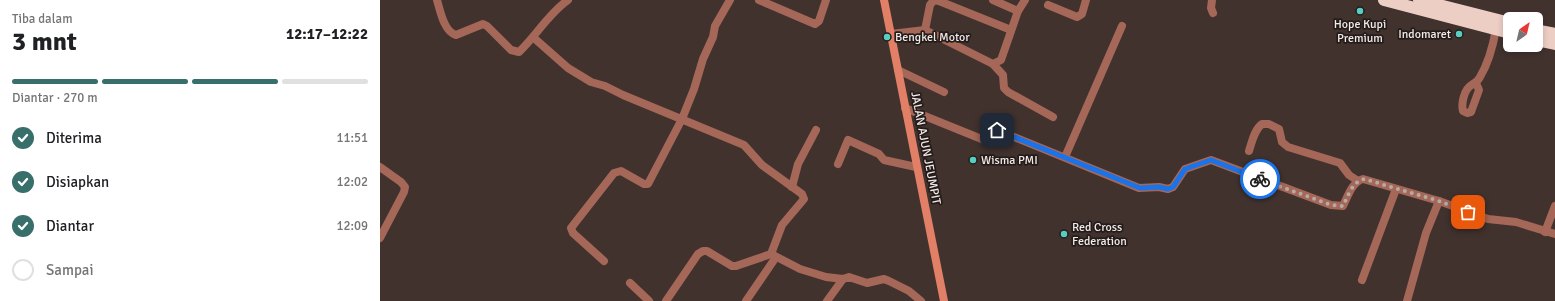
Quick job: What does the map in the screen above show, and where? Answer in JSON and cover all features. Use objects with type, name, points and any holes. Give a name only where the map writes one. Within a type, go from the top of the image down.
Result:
[{"type":"highway","points":[[1384,0],[1503,31]]},
{"type":"highway","points":[[1419,0],[1503,21]]},
{"type":"highway","points":[[1543,31],[1555,34]]},
{"type":"highway","points":[[1543,41],[1555,44]]},
{"type":"street","points":[[437,0],[442,18],[452,34],[456,34],[483,24],[511,50],[519,52],[534,38],[542,24],[568,0]]},
{"type":"street","points":[[604,261],[573,234],[571,228],[574,222],[614,173],[621,171],[644,184],[648,184],[682,119],[694,89],[703,59],[713,37],[714,26],[730,0]]},
{"type":"street","points":[[759,0],[815,24],[819,21],[826,0]]},
{"type":"street","name":"JALAN AJUN JEUMPIT","points":[[884,0],[892,34],[916,167],[944,301]]},
{"type":"street","points":[[925,30],[930,5],[934,0],[939,0],[1011,30]]},
{"type":"street","points":[[993,0],[1018,11]]},
{"type":"street","points":[[993,64],[1001,60],[1018,11],[1025,0]]},
{"type":"street","points":[[1048,5],[1077,17],[1082,14],[1086,0]]},
{"type":"street","points":[[1212,0],[1211,8],[1213,13]]},
{"type":"street","points":[[1065,157],[1122,26]]},
{"type":"street","points":[[1476,83],[1492,52],[1496,29]]},
{"type":"street","points":[[892,34],[925,30],[993,64],[1003,75],[1004,88],[1008,92],[1053,117]]},
{"type":"street","points":[[534,38],[568,68],[591,82],[606,86],[622,95],[682,119],[694,126],[744,145],[762,165],[802,194],[804,199],[782,225],[773,255],[746,301]]},
{"type":"street","points":[[898,70],[944,92]]},
{"type":"street","points":[[905,108],[984,140],[989,139],[993,131],[997,130],[1140,188],[1159,187],[1168,189],[1173,187],[1185,169],[1211,160],[1313,199],[1331,205],[1343,206],[1358,180]]},
{"type":"street","points":[[1249,151],[1255,132],[1259,126],[1262,124],[1269,124],[1279,130],[1282,142],[1288,147],[1340,163],[1349,175],[1358,180],[1364,179],[1439,201],[1488,219],[1516,222],[1555,234]]},
{"type":"street","points":[[792,187],[798,164],[816,130]]},
{"type":"street","points":[[838,164],[848,140],[879,154],[884,160],[916,167]]},
{"type":"street","points":[[380,167],[401,182],[405,187],[404,192],[380,238]]},
{"type":"street","points":[[1362,280],[1396,189]]},
{"type":"street","points":[[1407,301],[1426,233],[1439,201]]},
{"type":"street","points":[[1545,232],[1555,206]]},
{"type":"street","points":[[666,301],[698,254],[703,251],[707,251],[732,266],[773,255],[800,269],[826,277],[843,279],[849,277],[867,282],[884,280],[890,281],[909,291],[921,301]]},
{"type":"street","points":[[827,301],[843,279]]},
{"type":"street","points":[[630,283],[649,301]]},
{"type":"way so far","points":[[1260,179],[1331,205],[1343,206],[1354,184],[1358,180],[1364,179],[1439,201],[1468,212]]},
{"type":"place","name":"Hope Kupi Premium","points":[[1360,11]]},
{"type":"place","name":"Indomaret","points":[[1459,34]]},
{"type":"place","name":"Bengkel Motor","points":[[887,37]]},
{"type":"place","name":"Wisma PMI","points":[[973,160]]},
{"type":"place","name":"Red Cross Federation","points":[[1064,234]]},
{"type":"route","points":[[997,130],[1140,188],[1159,187],[1168,189],[1173,187],[1178,182],[1185,169],[1211,160],[1260,179]]}]
